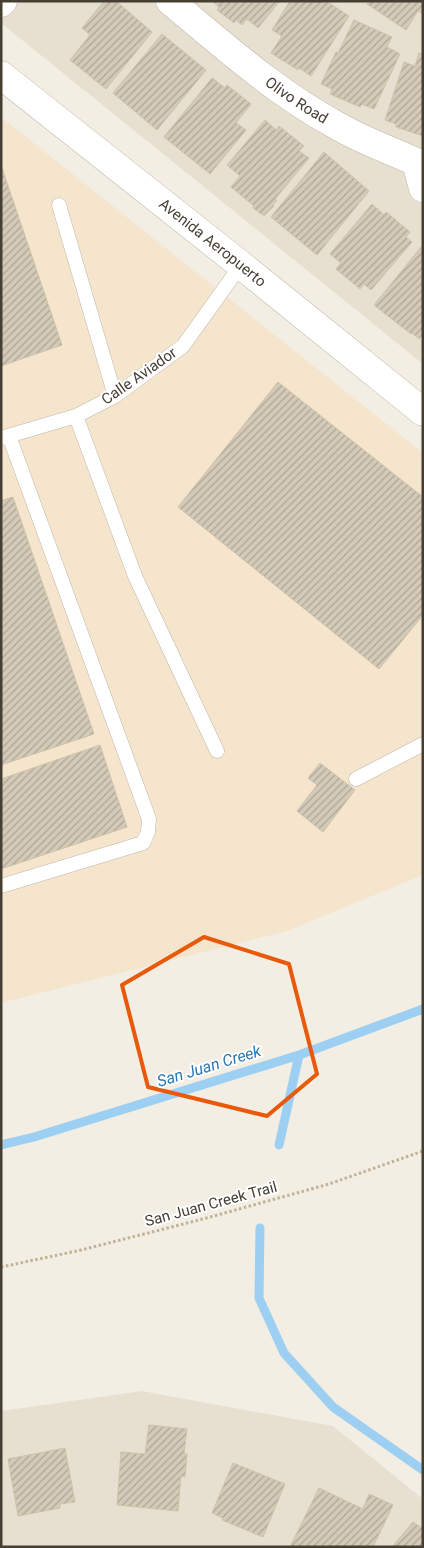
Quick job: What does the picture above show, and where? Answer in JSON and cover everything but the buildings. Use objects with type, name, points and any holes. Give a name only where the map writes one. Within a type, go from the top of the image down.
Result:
[{"type":"street","name":"Olivo Road","points":[[170,1],[283,92],[337,126],[420,163],[423,188]]},
{"type":"street","name":"Avenida Aeropuerto","points":[[1,75],[423,412]]},
{"type":"lane","points":[[59,205],[115,396]]},
{"type":"lane","name":"Calle Aviador","points":[[5,437],[76,416],[115,396],[183,346],[241,265]]},
{"type":"lane","points":[[76,416],[135,576],[217,751]]},
{"type":"lane","points":[[1,886],[143,843],[148,832],[148,819],[5,437]]},
{"type":"lane","points":[[356,779],[423,744]]},
{"type":"path","name":"San Juan Creek Trail","points":[[1,1267],[77,1252],[203,1219],[329,1184],[423,1150]]},
{"type":"highlighted area","points":[[204,937],[289,964],[317,1074],[267,1116],[148,1087],[122,985]]},
{"type":"shaded area","points":[[1,1],[423,1],[423,364],[1,23]]},
{"type":"shaded area","points":[[1,117],[423,453],[423,875],[287,931],[1,1003]]},
{"type":"shaded area","points":[[142,1391],[333,1426],[423,1499],[423,1547],[1,1547],[1,1411]]},
{"type":"waterway","name":"San Juan Creek","points":[[1,1145],[34,1137],[299,1055],[423,1009]]},
{"type":"waterway","points":[[279,1145],[299,1055]]},
{"type":"waterway","points":[[260,1228],[259,1298],[284,1353],[333,1407],[423,1470]]}]
